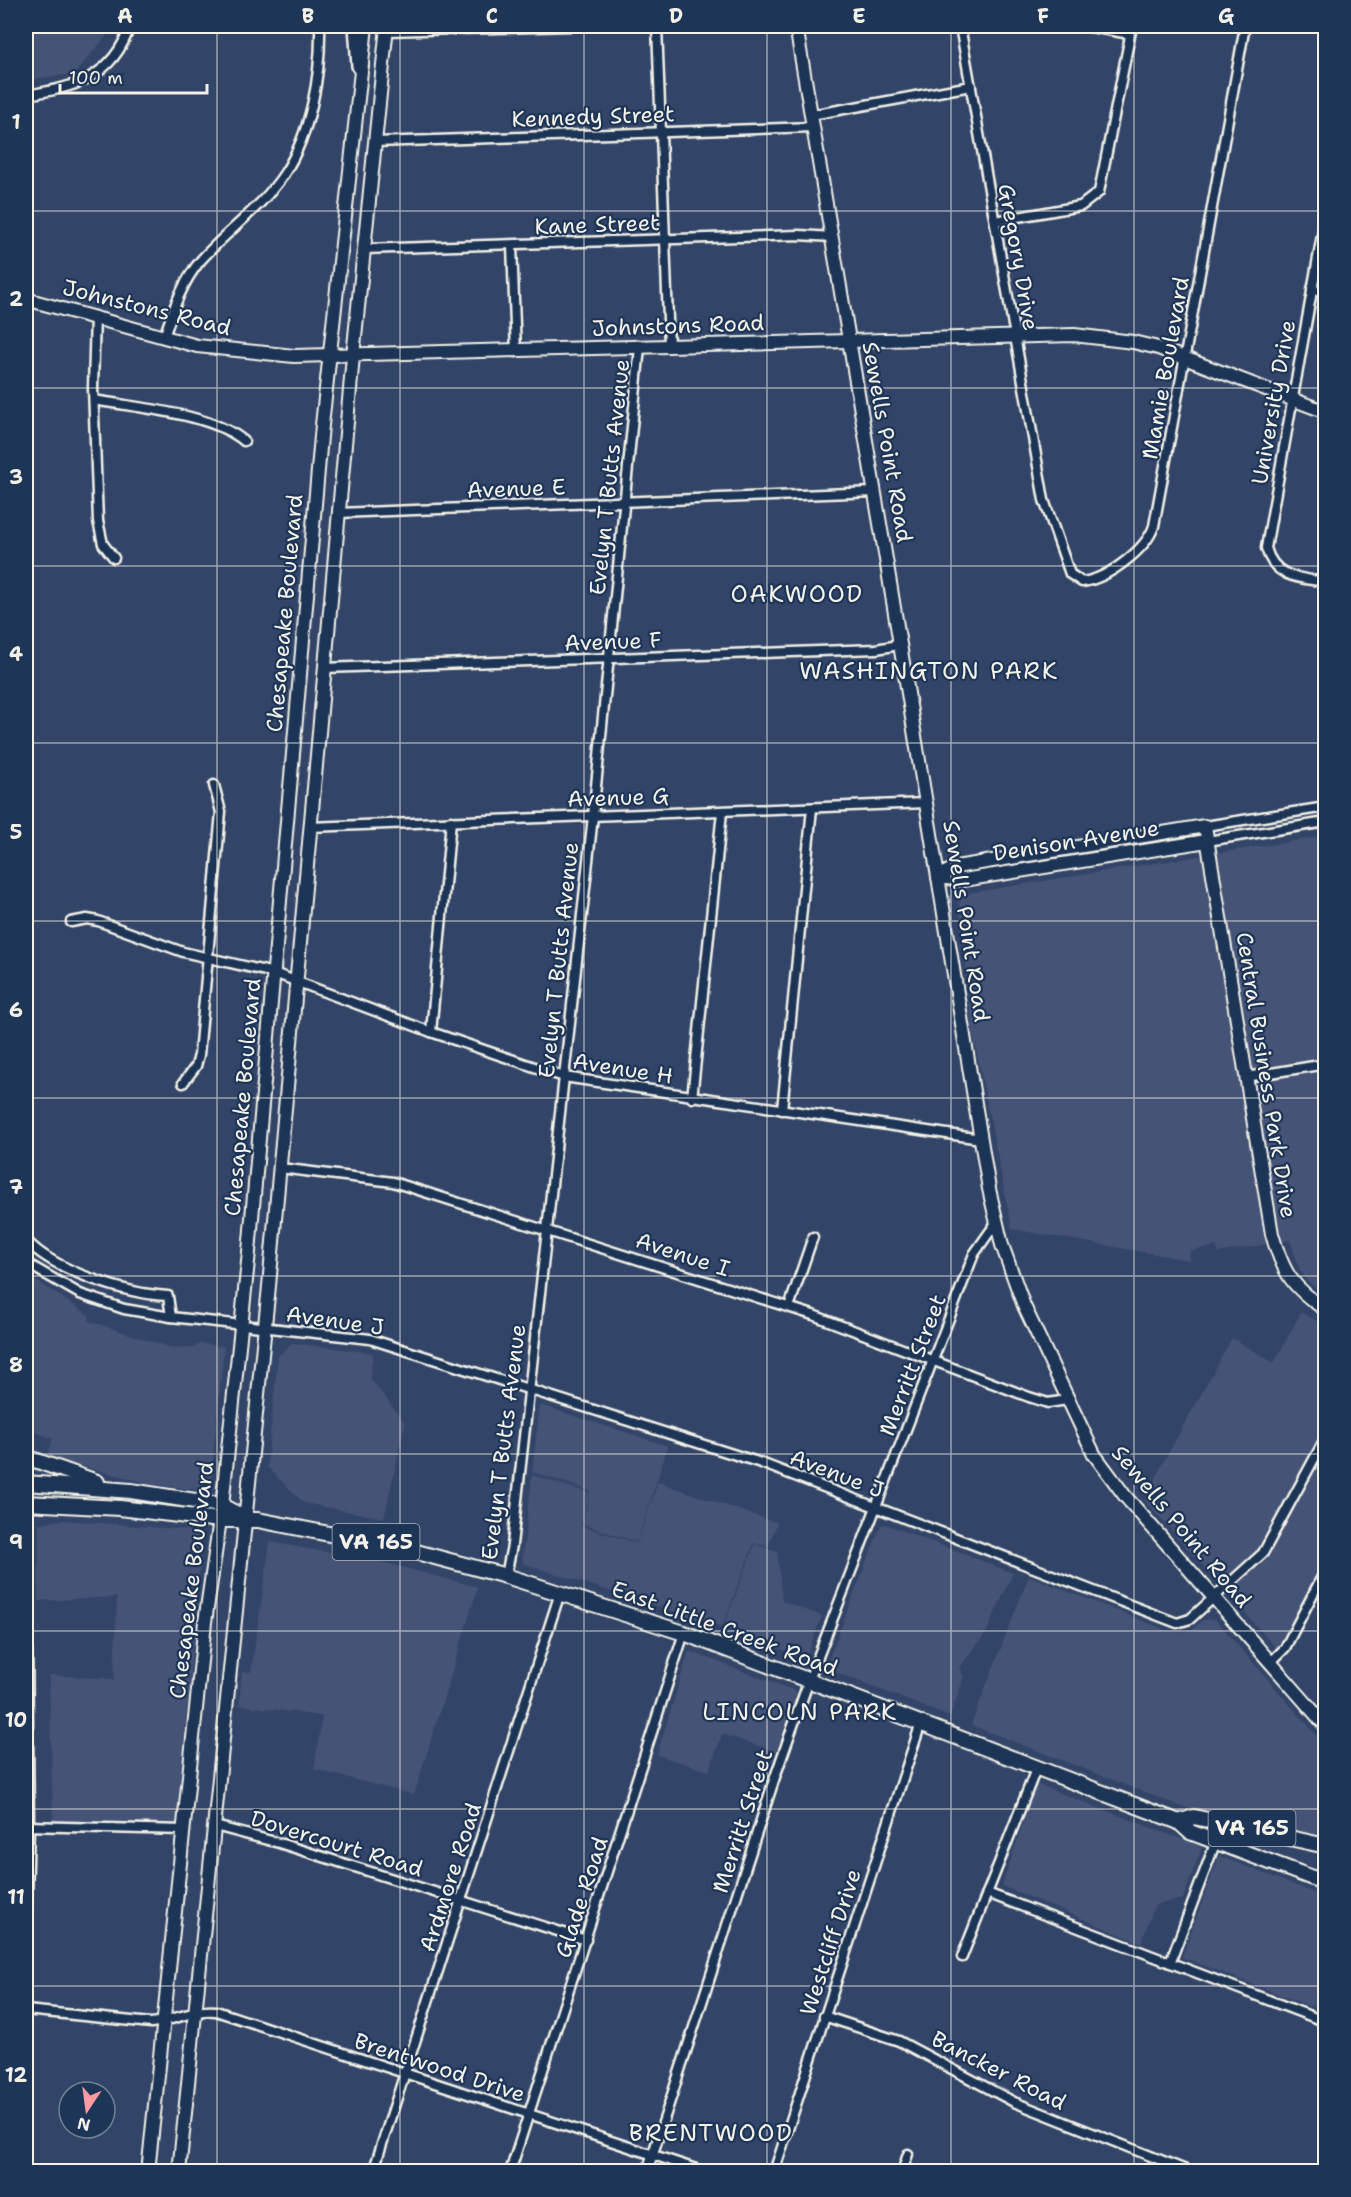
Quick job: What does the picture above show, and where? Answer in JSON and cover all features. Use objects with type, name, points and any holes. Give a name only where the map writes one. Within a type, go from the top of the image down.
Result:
[{"type":"highway","points":[[357,26],[360,66]]},
{"type":"main road","name":"Chesapeake Boulevard","points":[[148,2172],[205,1622],[221,1513],[241,1326],[329,357],[366,26]]},
{"type":"main road","name":"Sewells Point Road","points":[[796,26],[996,1223],[1024,1306],[1067,1400],[1106,1473],[1325,1724]]},
{"type":"main road","name":"Chesapeake Boulevard","points":[[179,2172],[280,1168],[352,356],[386,28]]},
{"type":"main road","name":"Johnstons Road","points":[[26,299],[95,316],[164,338],[218,349],[329,357],[1014,335],[1107,338],[1149,346],[1186,357],[1326,412]]},
{"type":"main road","name":"Denison Avenue","points":[[938,877],[956,867],[1205,826]]},
{"type":"main road","name":"Central Business Park Drive","points":[[1205,826],[1272,1234],[1280,1263],[1295,1287],[1326,1310]]},
{"type":"main road","name":"Denison Avenue","points":[[938,877],[963,880],[1207,841]]},
{"type":"main road","name":"VA 165","points":[[26,1457],[131,1491]]},
{"type":"main road","name":"East Little Creek Road","points":[[26,1483],[131,1491],[221,1513],[370,1541],[506,1576],[684,1633],[1179,1822],[1190,1832],[1326,1883]]},
{"type":"main road","name":"East Little Creek Road","points":[[26,1503],[221,1513]]},
{"type":"main road","name":"East Little Creek Road","points":[[1179,1822],[1194,1817],[1326,1846]]},
{"type":"street","points":[[26,95],[62,90],[90,78],[119,51],[130,26]]},
{"type":"street","points":[[164,338],[176,302],[196,267],[270,191],[294,158],[309,116],[318,58],[320,26]]},
{"type":"street","points":[[386,28],[571,26]]},
{"type":"street","points":[[657,26],[669,346]]},
{"type":"street","name":"Gregory Drive","points":[[960,26],[1043,495]]},
{"type":"street","points":[[994,221],[1081,206],[1099,192],[1131,30],[1085,26]]},
{"type":"street","name":"Mamie Boulevard","points":[[1043,495],[1070,574],[1076,580],[1088,581],[1141,550],[1154,526],[1245,26]]},
{"type":"street","name":"Kennedy Street","points":[[375,142],[662,132],[812,121],[971,86]]},
{"type":"street","name":"University Drive","points":[[1326,213],[1266,548],[1272,564],[1278,570],[1300,578],[1326,582]]},
{"type":"street","name":"Kane Street","points":[[364,249],[799,235],[832,237]]},
{"type":"street","points":[[512,245],[516,352]]},
{"type":"street","points":[[1312,289],[1326,293]]},
{"type":"street","points":[[95,316],[94,400],[98,521],[103,544],[114,558]]},
{"type":"street","name":"Evelyn T Butts Avenue","points":[[506,1576],[512,1545],[527,1389],[564,1077],[640,347]]},
{"type":"street","points":[[94,400],[211,422],[244,441]]},
{"type":"street","name":"Avenue E","points":[[338,513],[875,492]]},
{"type":"street","name":"Avenue F","points":[[324,669],[888,648],[899,639]]},
{"type":"street","points":[[183,1083],[196,1066],[199,1055],[220,812],[214,785]]},
{"type":"street","name":"Avenue G","points":[[310,827],[926,803]]},
{"type":"street","name":"Denison Avenue","points":[[1205,826],[1326,807]]},
{"type":"street","points":[[782,1110],[812,808]]},
{"type":"street","points":[[693,1098],[722,812]]},
{"type":"street","points":[[430,1032],[451,821]]},
{"type":"street","name":"Denison Avenue","points":[[1207,841],[1326,822]]},
{"type":"street","name":"Avenue H","points":[[71,922],[87,919],[98,921],[208,959],[274,973],[430,1032],[564,1077],[693,1098],[981,1139]]},
{"type":"street","points":[[1246,1077],[1326,1064]]},
{"type":"street","name":"Avenue I","points":[[280,1168],[393,1182],[789,1307],[1038,1400],[1048,1403],[1067,1400]]},
{"type":"street","name":"Merritt Street","points":[[647,2172],[775,1777],[809,1680],[974,1254],[996,1223]]},
{"type":"street","points":[[789,1307],[813,1237]]},
{"type":"street","points":[[26,1240],[49,1257],[101,1282],[132,1292],[168,1296],[171,1317]]},
{"type":"street","name":"Avenue J","points":[[26,1263],[80,1294],[124,1309],[241,1326],[370,1340],[527,1389],[761,1463],[1177,1623],[1190,1619],[1263,1553],[1326,1437]]},
{"type":"street","points":[[26,1537],[26,1937]]},
{"type":"street","points":[[1270,1663],[1285,1648],[1326,1569]]},
{"type":"street","name":"Ardmore Road","points":[[373,2172],[560,1593]]},
{"type":"street","name":"Glade Road","points":[[510,2172],[684,1633]]},
{"type":"street","name":"Westcliff Drive","points":[[774,2172],[921,1723]]},
{"type":"street","points":[[962,1957],[1036,1769]]},
{"type":"street","points":[[27,1826],[184,1830]]},
{"type":"street","name":"Dovercourt Road","points":[[214,1826],[235,1830],[586,1940]]},
{"type":"street","points":[[1170,1963],[1215,1841]]},
{"type":"street","points":[[987,1893],[1326,2022]]},
{"type":"street","points":[[26,2010],[151,2023],[164,2022]]},
{"type":"street","name":"Brentwood Drive","points":[[164,2022],[195,2011],[216,2011],[705,2172]]},
{"type":"street","name":"Bancker Road","points":[[824,2016],[899,2041],[1014,2103],[1191,2172]]},
{"type":"street","points":[[902,2172],[908,2154]]},
{"type":"shaded area","points":[[26,26],[115,26],[74,74],[26,80]]},
{"type":"shaded area","points":[[1325,836],[1325,1295],[1307,1281],[1299,1268],[1290,1240],[1218,1253],[1217,1246],[1190,1251],[1189,1260],[1012,1229],[972,1029],[959,900],[962,894]]},
{"type":"shaded area","points":[[26,1274],[90,1316],[89,1321],[169,1347],[193,1348],[201,1343],[224,1347],[210,1489],[207,1491],[151,1484],[47,1457],[53,1439],[26,1428]]},
{"type":"shaded area","points":[[1301,1313],[1325,1325],[1325,1578],[1283,1656],[1145,1501],[1163,1463],[1232,1338],[1274,1363]]},
{"type":"shaded area","points":[[292,1343],[373,1353],[370,1378],[405,1423],[384,1518],[304,1503],[267,1467],[278,1356]]},
{"type":"shaded area","points":[[540,1405],[668,1446],[637,1542],[582,1524],[590,1491],[532,1472]]},
{"type":"shaded area","points":[[532,1475],[589,1493],[581,1526],[637,1543],[658,1482],[777,1523],[768,1547],[754,1543],[722,1627],[522,1563]]},
{"type":"shaded area","points":[[64,1520],[188,1530],[202,1538],[177,1824],[53,1821],[49,1675],[114,1679],[117,1597],[38,1601],[39,1523]]},
{"type":"shaded area","points":[[885,1524],[1013,1573],[986,1633],[959,1668],[964,1677],[950,1717],[828,1669],[827,1663],[881,1525]]},
{"type":"shaded area","points":[[270,1542],[386,1563],[478,1587],[414,1795],[314,1769],[322,1716],[239,1705],[242,1672],[251,1672]]},
{"type":"shaded area","points":[[755,1544],[777,1552],[782,1601],[822,1616],[806,1658],[723,1628]]},
{"type":"shaded area","points":[[1029,1576],[1166,1630],[1182,1632],[1193,1629],[1203,1620],[1215,1619],[1325,1745],[1325,1827],[1317,1835],[1180,1806],[971,1725]]},
{"type":"shaded area","points":[[689,1651],[798,1692],[776,1752],[722,1734],[709,1771],[657,1755]]},
{"type":"shaded area","points":[[1036,1784],[1202,1847],[1183,1899],[1155,1905],[1141,1943],[1002,1886]]},
{"type":"shaded area","points":[[1219,1856],[1325,1897],[1325,2012],[1182,1957]]},
{"type":"district","name":"OAKWOOD","points":[[797,594]]},
{"type":"district","name":"WASHINGTON PARK","points":[[929,671]]},
{"type":"district","name":"LINCOLN PARK","points":[[800,1712]]},
{"type":"district","name":"BRENTWOOD","points":[[711,2133]]}]
